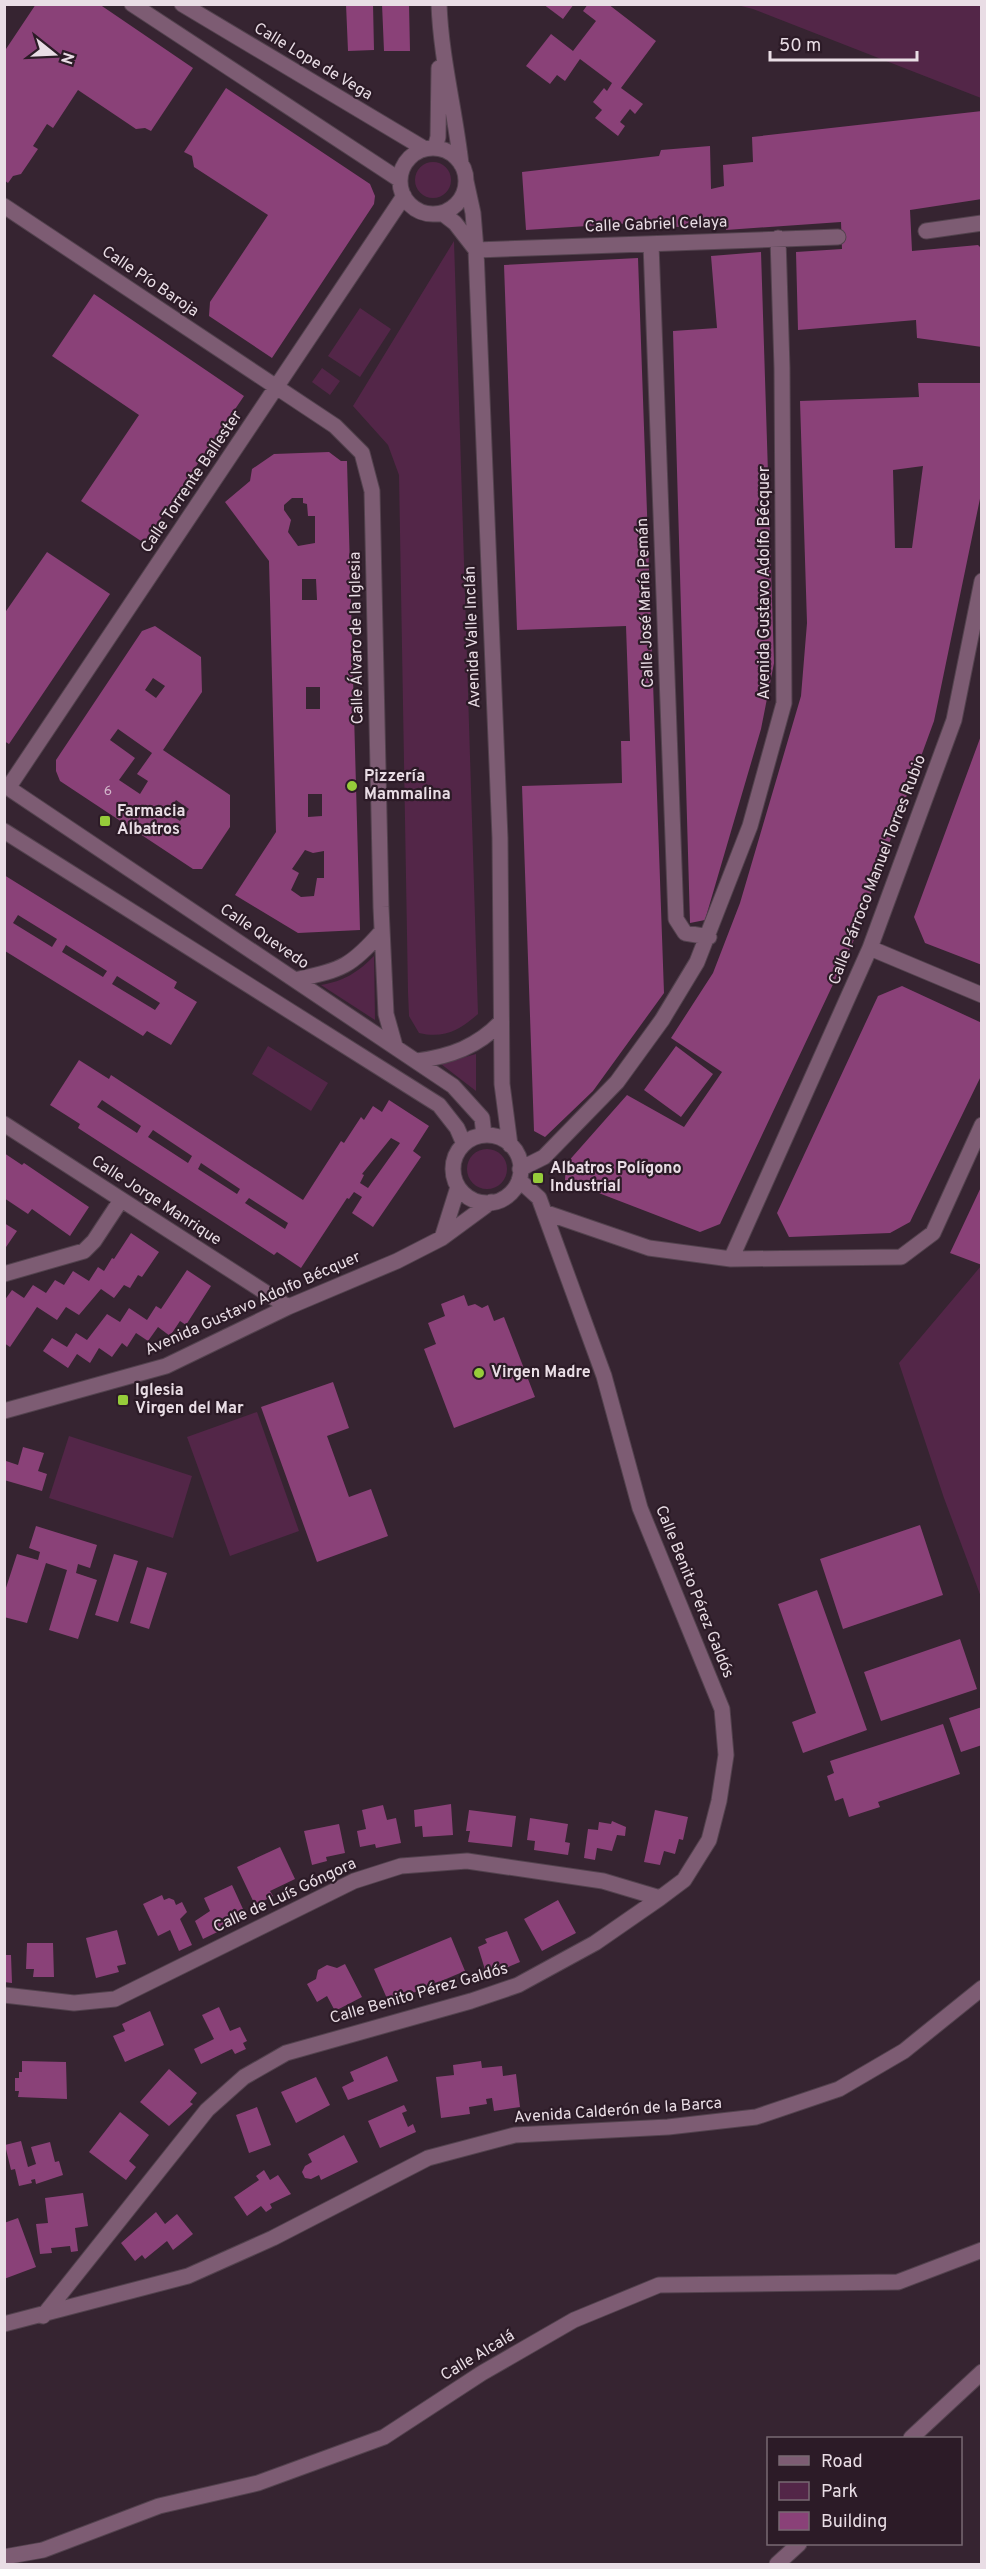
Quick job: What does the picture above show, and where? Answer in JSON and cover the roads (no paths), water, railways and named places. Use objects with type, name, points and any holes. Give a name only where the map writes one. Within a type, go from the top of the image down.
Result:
[{"type":"street","points":[[132,4],[400,180]]},
{"type":"street","name":"Calle Lope de Vega","points":[[182,4],[430,149]]},
{"type":"street","points":[[439,4],[441,50],[438,137],[430,149],[405,164],[400,180],[404,196],[420,211],[442,213],[450,210],[462,197],[466,181],[461,164],[455,111],[441,50]]},
{"type":"street","points":[[430,149],[445,150],[461,164]]},
{"type":"street","name":"Avenida Valle Inclán","points":[[466,181],[473,213],[476,250],[500,838],[502,1084],[510,1145]]},
{"type":"street","name":"Calle Torrente Ballester","points":[[6,786],[404,196]]},
{"type":"street","name":"Calle Pío Baroja","points":[[4,206],[276,388]]},
{"type":"street","points":[[442,213],[455,223],[476,250]]},
{"type":"street","points":[[926,231],[981,223]]},
{"type":"street","name":"Calle Gabriel Celaya","points":[[476,250],[838,237]]},
{"type":"street","name":"Avenida Gustavo Adolfo Bécquer","points":[[520,1174],[544,1157],[617,1082],[662,1020],[697,962],[709,937],[750,826],[784,703],[782,368],[778,238]]},
{"type":"street","name":"Calle José María Pemán","points":[[651,244],[676,919],[685,933],[709,937]]},
{"type":"street","name":"Calle Álvaro de la Iglesia","points":[[276,388],[335,426],[362,453],[372,491],[382,931],[386,1014],[394,1046]]},
{"type":"street","name":"Calle Párroco Manuel Torres Rubio","points":[[731,1259],[870,948],[954,720],[981,581]]},
{"type":"street","name":"Calle Quevedo","points":[[6,786],[453,1086],[475,1107],[482,1118],[487,1135]]},
{"type":"street","points":[[4,831],[439,1105],[457,1128],[464,1144]]},
{"type":"street","points":[[295,980],[340,970],[364,952],[382,931]]},
{"type":"street","points":[[870,948],[981,995]]},
{"type":"street","points":[[417,1061],[463,1051],[485,1038],[501,1022]]},
{"type":"street","name":"Avenida Valle Inclán","points":[[487,1135],[502,1084]]},
{"type":"street","name":"Calle Jorge Manrique","points":[[4,1124],[288,1307]]},
{"type":"street","points":[[544,1212],[649,1248],[731,1259],[902,1257],[933,1233],[981,1125]]},
{"type":"street","points":[[442,1238],[458,1187],[453,1165],[464,1144],[487,1135],[510,1145],[519,1158],[520,1174],[506,1197],[491,1202],[476,1201],[458,1187]]},
{"type":"street","name":"Calle Benito Pérez Galdós","points":[[43,2316],[207,2110],[244,2076],[286,2053],[471,2001],[518,1985],[595,1943],[684,1880],[709,1840],[720,1801],[726,1755],[722,1709],[640,1508],[604,1376],[539,1198],[520,1174]]},
{"type":"street","points":[[4,1274],[84,1251],[94,1241],[121,1200]]},
{"type":"street","name":"Avenida Gustavo Adolfo Bécquer","points":[[4,1411],[166,1366],[288,1307],[397,1261],[442,1238],[491,1202]]},
{"type":"street","name":"Calle de Luís Góngora","points":[[4,1995],[74,2002],[115,1999],[354,1881],[401,1866],[468,1861],[603,1881],[660,1898]]},
{"type":"street","name":"Avenida Calderón de la Barca","points":[[4,2324],[43,2316],[188,2276],[273,2238],[428,2158],[514,2136],[669,2127],[756,2117],[839,2089],[904,2051],[981,1988]]},
{"type":"street","name":"Calle Alcalá","points":[[4,2557],[43,2550],[159,2506],[258,2483],[384,2437],[483,2373],[573,2320],[659,2285],[898,2282],[981,2250]]},
{"type":"street","points":[[913,2437],[981,2372]]},
{"type":"street","points":[[777,2565],[798,2545]]},
{"type":"place","name":"Pizzería Mammalina","points":[[352,786]]},
{"type":"place","name":"Farmacia Albatros","points":[[105,821]]},
{"type":"place","name":"Albatros Polígono Industrial","points":[[538,1178]]},
{"type":"place","name":"Virgen Madre","points":[[479,1373]]},
{"type":"place","name":"Iglesia Virgen del Mar","points":[[123,1400]]}]
